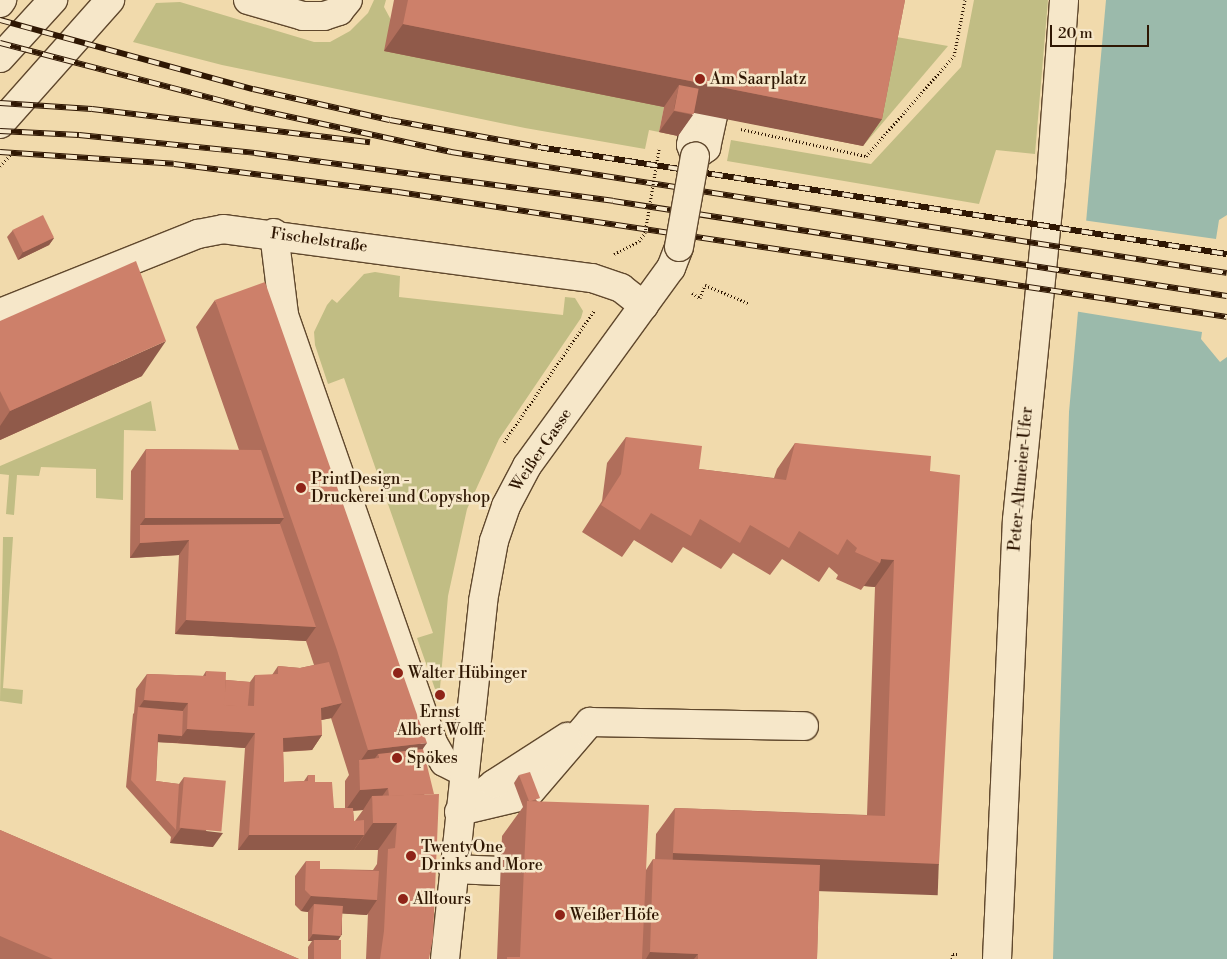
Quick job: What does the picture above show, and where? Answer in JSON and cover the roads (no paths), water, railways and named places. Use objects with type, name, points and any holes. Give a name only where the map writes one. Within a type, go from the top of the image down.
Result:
[{"type":"street","points":[[0,58],[53,0]]},
{"type":"street","points":[[0,124],[110,0]]},
{"type":"street","points":[[248,0],[303,16],[324,16],[339,11],[348,0]]},
{"type":"street","name":"Peter-Altmeier-Ufer","points":[[997,959],[1017,520],[1064,0]]},
{"type":"street","points":[[677,69],[749,83]]},
{"type":"street","name":"Weißer Gasse","points":[[444,959],[485,581],[506,506],[527,466],[671,268],[679,247],[702,147],[691,145],[713,76]]},
{"type":"street","name":"Fischelstraße","points":[[0,313],[198,234],[223,229],[274,233],[592,278],[621,288],[644,306]]},
{"type":"street","points":[[274,233],[284,315],[433,743],[444,762],[464,772]]},
{"type":"street","points":[[459,812],[524,795],[590,722]]},
{"type":"street","points":[[459,812],[515,770],[590,722],[804,726]]},
{"type":"street","points":[[454,869],[500,871]]},
{"type":"railway","points":[[0,20],[253,89],[390,120],[538,147],[1227,254]]},
{"type":"railway","points":[[0,43],[254,109],[451,152],[1227,273]]},
{"type":"railway","points":[[0,103],[92,109],[370,142]]},
{"type":"railway","points":[[0,131],[79,135],[255,153],[613,201],[1227,296]]},
{"type":"railway","points":[[0,152],[174,164],[398,192],[1227,317]]},
{"type":"place","name":"Am Saarplatz","points":[[700,79]]},
{"type":"place","name":"PrintDesign - Druckerei und Copyshop","points":[[301,488]]},
{"type":"place","name":"Walter Hübinger","points":[[398,673]]},
{"type":"place","name":"Ernst Albert Wolff","points":[[440,695]]},
{"type":"place","name":"Spökes","points":[[397,758]]},
{"type":"place","name":"TwentyOne Drinks and More","points":[[411,856]]},
{"type":"place","name":"Alltours","points":[[403,899]]},
{"type":"place","name":"Weißer Höfe","points":[[560,915]]}]
